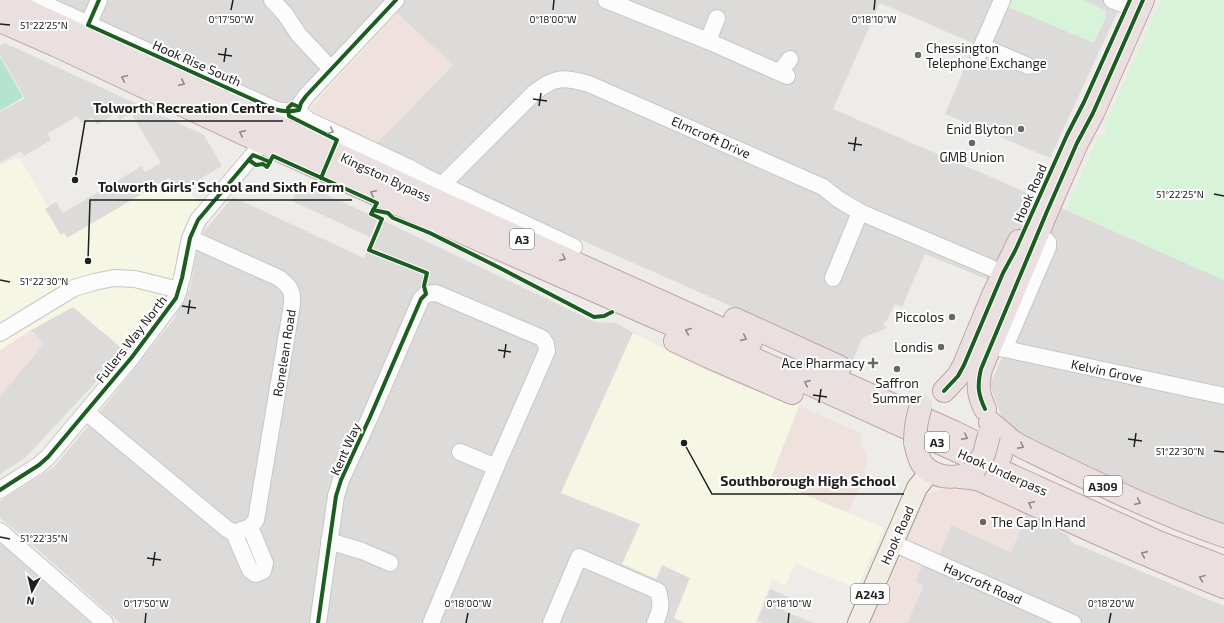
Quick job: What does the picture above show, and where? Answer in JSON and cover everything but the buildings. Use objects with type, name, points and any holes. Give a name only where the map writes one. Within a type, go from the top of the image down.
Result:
[{"type":"highway","name":"Kingston Bypass","points":[[3,0],[453,208],[682,311]]},
{"type":"highway","name":"Hook Road","points":[[931,398],[958,376],[1010,277],[1038,233],[1077,143],[1093,113],[1128,2]]},
{"type":"highway","name":"Hook Road","points":[[1010,277],[1008,265],[1066,136],[1084,102],[1128,2]]},
{"type":"highway","name":"Kingston Bypass","points":[[0,21],[408,209],[661,320]]},
{"type":"highway","points":[[362,166],[574,246],[895,391],[912,396],[931,398],[956,392],[968,395],[976,399],[988,422]]},
{"type":"highway","points":[[408,209],[557,285],[709,357],[880,430],[916,447]]},
{"type":"highway","points":[[931,398],[917,417],[915,429],[916,447],[924,466],[930,471],[950,477],[967,473],[984,454],[988,422],[978,385],[981,369],[997,347],[1010,277]]},
{"type":"highway","name":"Hook Underpass","points":[[682,311],[952,431],[1085,495],[1159,527],[1221,561]]},
{"type":"highway","name":"Hook Underpass","points":[[661,320],[739,352],[1137,532],[1221,561]]},
{"type":"highway","name":"A309","points":[[988,422],[1012,441],[1024,448],[1135,500],[1185,522],[1224,536]]},
{"type":"highway","points":[[967,473],[971,478],[980,480],[1180,570],[1224,587]]},
{"type":"main road","name":"Hook Road","points":[[858,623],[917,488],[930,471]]},
{"type":"street","name":"Hook Rise South","points":[[36,0],[274,109],[283,112],[299,110]]},
{"type":"street","points":[[88,25],[99,0]]},
{"type":"street","points":[[272,0],[285,14],[299,35],[331,69]]},
{"type":"street","points":[[396,0],[300,103],[299,110],[302,115],[308,120],[410,168],[444,186],[574,246]]},
{"type":"street","points":[[606,0],[624,3],[783,74],[790,59]]},
{"type":"street","points":[[1002,0],[980,51],[1028,66]]},
{"type":"street","points":[[708,41],[716,18]]},
{"type":"street","name":"Elmcroft Drive","points":[[444,186],[447,180],[535,92],[543,86],[560,79],[573,80],[589,84],[823,187],[838,199],[860,212],[1010,277]]},
{"type":"street","name":"Fullers Way North","points":[[0,490],[48,457],[148,335],[176,298],[182,278],[190,238],[198,220],[254,155],[261,142]]},
{"type":"street","points":[[833,278],[860,212]]},
{"type":"street","points":[[997,347],[1048,247],[1048,242],[1038,233]]},
{"type":"street","name":"Ronelean Road","points":[[190,238],[279,278],[290,287],[293,295],[256,520],[250,527]]},
{"type":"street","points":[[0,333],[74,288],[94,282],[114,278],[135,279],[179,290]]},
{"type":"street","name":"Kent Way","points":[[318,623],[336,496],[341,480],[421,298],[426,294],[436,293],[542,338],[546,344],[547,351],[496,467],[431,623]]},
{"type":"street","name":"Kelvin Grove","points":[[997,347],[1224,396]]},
{"type":"street","points":[[86,412],[234,534],[250,570],[256,574],[263,571],[265,563],[250,527],[234,534]]},
{"type":"street","points":[[460,452],[496,467]]},
{"type":"street","points":[[0,531],[105,623]]},
{"type":"street","points":[[329,541],[362,551],[390,563]]},
{"type":"street","name":"Haycroft Road","points":[[893,543],[1073,623]]},
{"type":"street","points":[[551,623],[579,557],[658,591],[661,601],[661,610],[655,623]]},
{"type":"shaded area","points":[[56,0],[1123,0],[1050,158],[945,114],[975,44],[880,3],[833,109],[1224,280],[1224,527],[1115,481],[1005,427],[990,384],[1030,297],[925,254],[902,307],[895,304],[887,320],[883,324],[887,328],[862,338],[853,360],[509,208],[375,145],[453,65],[387,4],[286,107]]},
{"type":"shaded area","points":[[397,13],[453,65],[375,145],[310,109]]},
{"type":"shaded area","points":[[5,43],[204,135],[222,166],[178,192],[169,178],[67,238],[64,233],[61,235],[45,209],[56,202],[63,213],[142,166],[145,172],[161,163],[131,113],[120,120],[116,113],[97,125],[92,117],[82,124],[77,116],[47,134],[51,140],[24,156],[21,151],[0,163],[0,112],[25,98],[0,55],[0,46]]},
{"type":"shaded area","points":[[19,157],[62,231],[165,171],[205,207],[190,220],[179,244],[173,278],[168,295],[125,351],[73,307],[31,330],[0,350],[0,165]]},
{"type":"shaded area","points":[[300,183],[378,218],[370,237],[292,201]]},
{"type":"shaded area","points":[[233,197],[364,258],[382,220],[595,322],[617,323],[633,333],[561,493],[640,524],[656,579],[662,565],[690,578],[674,618],[685,623],[120,623],[27,540],[0,518],[0,501],[54,467],[174,319],[190,289],[196,256],[204,231]]},
{"type":"shaded area","points":[[73,307],[125,351],[26,457],[0,474],[0,396],[44,344],[31,330]]},
{"type":"shaded area","points":[[31,330],[44,344],[0,396],[0,350]]},
{"type":"shaded area","points":[[633,333],[695,365],[744,387],[774,394],[796,403],[799,406],[770,480],[884,528],[857,588],[795,563],[785,586],[772,580],[755,623],[685,623],[674,618],[690,578],[662,565],[656,579],[622,564],[640,524],[561,493]]},
{"type":"shaded area","points":[[799,406],[861,433],[862,448],[868,459],[863,472],[866,473],[848,513],[770,480]]},
{"type":"shaded area","points":[[972,488],[1025,514],[1011,552],[951,525],[939,555],[929,551],[915,582],[923,585],[907,623],[870,623],[925,495],[939,490]]},
{"type":"shaded area","points":[[1025,514],[1068,535],[1071,542],[1224,606],[1224,623],[1216,623],[1017,537]]},
{"type":"shaded area","points":[[951,525],[1011,552],[1017,537],[1216,623],[907,623],[923,586],[915,582],[929,551],[939,555]]},
{"type":"shaded area","points":[[0,543],[12,553],[91,623],[0,623]]},
{"type":"shaded area","points":[[770,589],[789,597],[784,611],[814,623],[763,623],[757,621]]},
{"type":"green space","points":[[1012,0],[1084,0],[1105,10],[1106,17],[1094,43],[1008,7]]},
{"type":"green space","points":[[1161,0],[1224,0],[1224,280],[1066,210],[1099,135],[1108,135],[1104,126]]},
{"type":"green space","points":[[0,57],[23,97],[0,111]]},
{"type":"cycle path","points":[[99,0],[88,25],[280,111],[299,110],[301,103],[306,96],[396,0]]},
{"type":"cycle path","points":[[944,391],[958,376],[964,365],[1003,273],[1015,251],[1130,0]]},
{"type":"cycle path","points":[[985,409],[979,390],[981,369],[1048,209],[1077,143],[1093,113],[1143,0]]},
{"type":"cycle path","points":[[299,107],[292,104],[288,108],[289,116],[337,140],[321,178]]},
{"type":"cycle path","points":[[0,490],[39,465],[48,457],[132,357],[176,298],[182,278],[190,238],[198,220],[253,155],[270,162]]},
{"type":"cycle path","points":[[249,160],[256,165],[263,164],[267,167],[273,156],[377,203],[371,214],[382,219],[369,250],[427,273],[424,286],[426,294],[421,299],[341,480],[336,496],[318,623]]},
{"type":"cycle path","points":[[373,210],[388,213],[393,218],[430,233],[594,317],[604,316],[612,312]]},
{"type":"place","name":"Chessington Telephone Exchange","points":[[918,55]]},
{"type":"place","name":"Enid Blyton","points":[[1021,129]]},
{"type":"place","name":"GMB Union","points":[[972,143]]},
{"type":"place","name":"Tolworth Recreation Centre","points":[[75,180]]},
{"type":"place","name":"Tolworth Girls' School and Sixth Form","points":[[88,261]]},
{"type":"place","name":"Piccolos","points":[[952,317]]},
{"type":"place","name":"Londis","points":[[941,347]]},
{"type":"place","name":"Ace Pharmacy","points":[[873,363]]},
{"type":"place","name":"Saffron Summer","points":[[897,369]]},
{"type":"place","name":"Southborough High School","points":[[684,443]]},
{"type":"place","name":"The Cap In Hand","points":[[983,522]]}]
